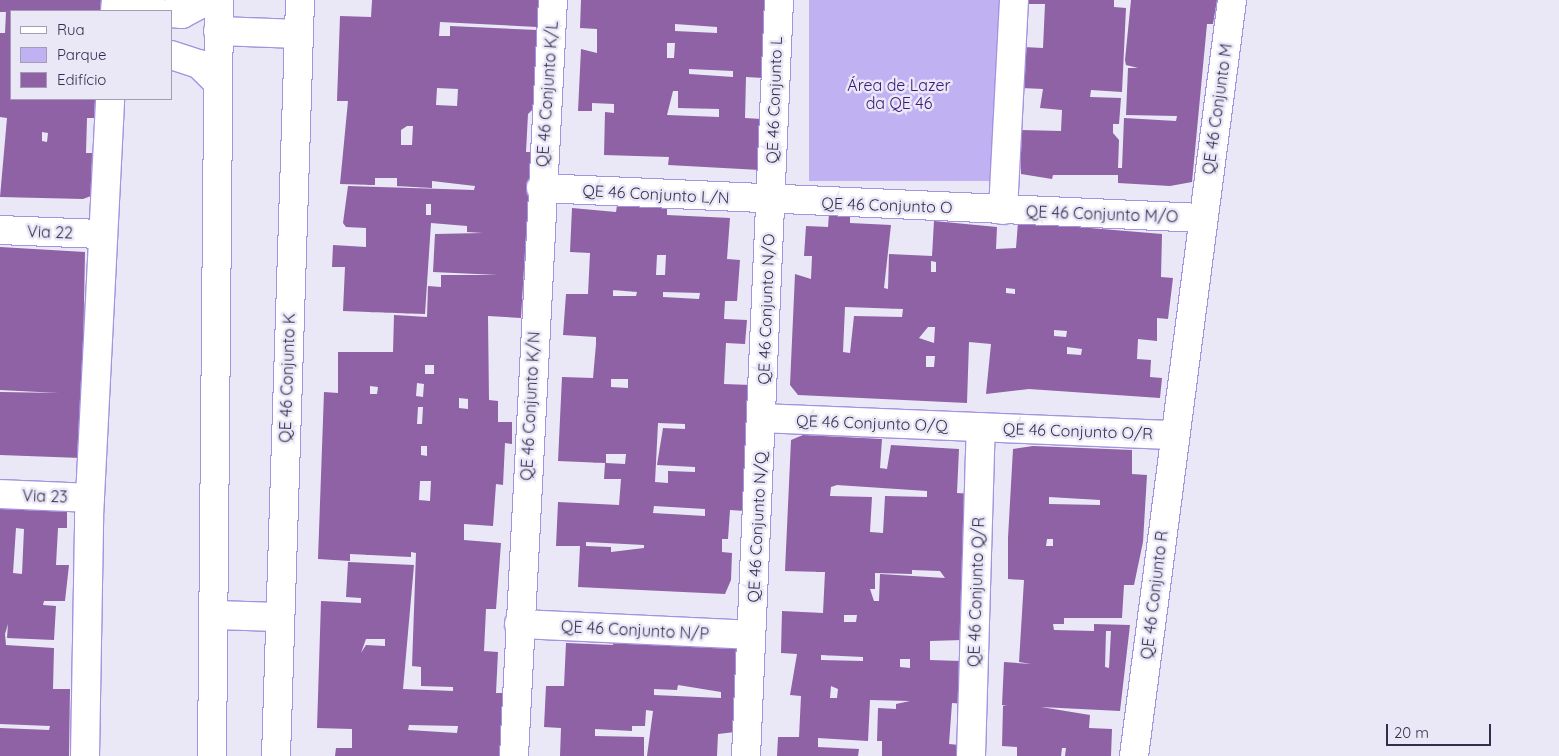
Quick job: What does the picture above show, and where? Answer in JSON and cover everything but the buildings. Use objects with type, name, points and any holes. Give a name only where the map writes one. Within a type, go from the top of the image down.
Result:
[{"type":"street","points":[[138,0],[153,10]]},
{"type":"street","points":[[172,13],[182,14],[208,0]]},
{"type":"street","points":[[212,756],[216,81],[220,0]]},
{"type":"street","name":"QE 46 Conjunto K","points":[[276,756],[300,0]]},
{"type":"street","name":"QE 46 Conjunto K/L","points":[[541,188],[552,0]]},
{"type":"street","name":"QE 46 Conjunto L","points":[[770,201],[779,0]]},
{"type":"street","points":[[1003,210],[1014,0]]},
{"type":"street","name":"QE 46 Conjunto M","points":[[1201,218],[1232,0]]},
{"type":"street","points":[[218,31],[299,34]]},
{"type":"street","points":[[172,55],[199,64],[216,81]]},
{"type":"street","points":[[85,756],[90,498],[101,234],[110,100]]},
{"type":"street","name":"QE 46 Conjunto L/N","points":[[541,188],[770,201]]},
{"type":"street","name":"QE 46 Conjunto K/N","points":[[514,756],[518,624],[541,188]]},
{"type":"street","name":"QE 46 Conjunto O","points":[[770,201],[1003,210]]},
{"type":"street","name":"QE 46 Conjunto N/O","points":[[762,418],[770,201]]},
{"type":"street","name":"QE 46 Conjunto M/O","points":[[1003,210],[1201,218]]},
{"type":"street","points":[[1174,435],[1201,218]]},
{"type":"street","name":"Via 22","points":[[0,230],[101,234]]},
{"type":"street","name":"QE 46 Conjunto O/Q","points":[[762,418],[981,427]]},
{"type":"street","name":"QE 46 Conjunto N/Q","points":[[746,756],[762,418]]},
{"type":"street","name":"QE 46 Conjunto O/R","points":[[981,427],[1174,435]]},
{"type":"street","name":"QE 46 Conjunto Q/R","points":[[971,756],[981,427]]},
{"type":"street","name":"QE 46 Conjunto R","points":[[1134,756],[1174,435]]},
{"type":"street","name":"Via 23","points":[[0,494],[90,498]]},
{"type":"street","points":[[214,615],[279,617]]},
{"type":"street","name":"QE 46 Conjunto N/P","points":[[518,624],[751,635]]},
{"type":"green space","name":"Área de Lazer da QE 46","points":[[809,0],[1002,0],[1002,181],[809,181]]}]
